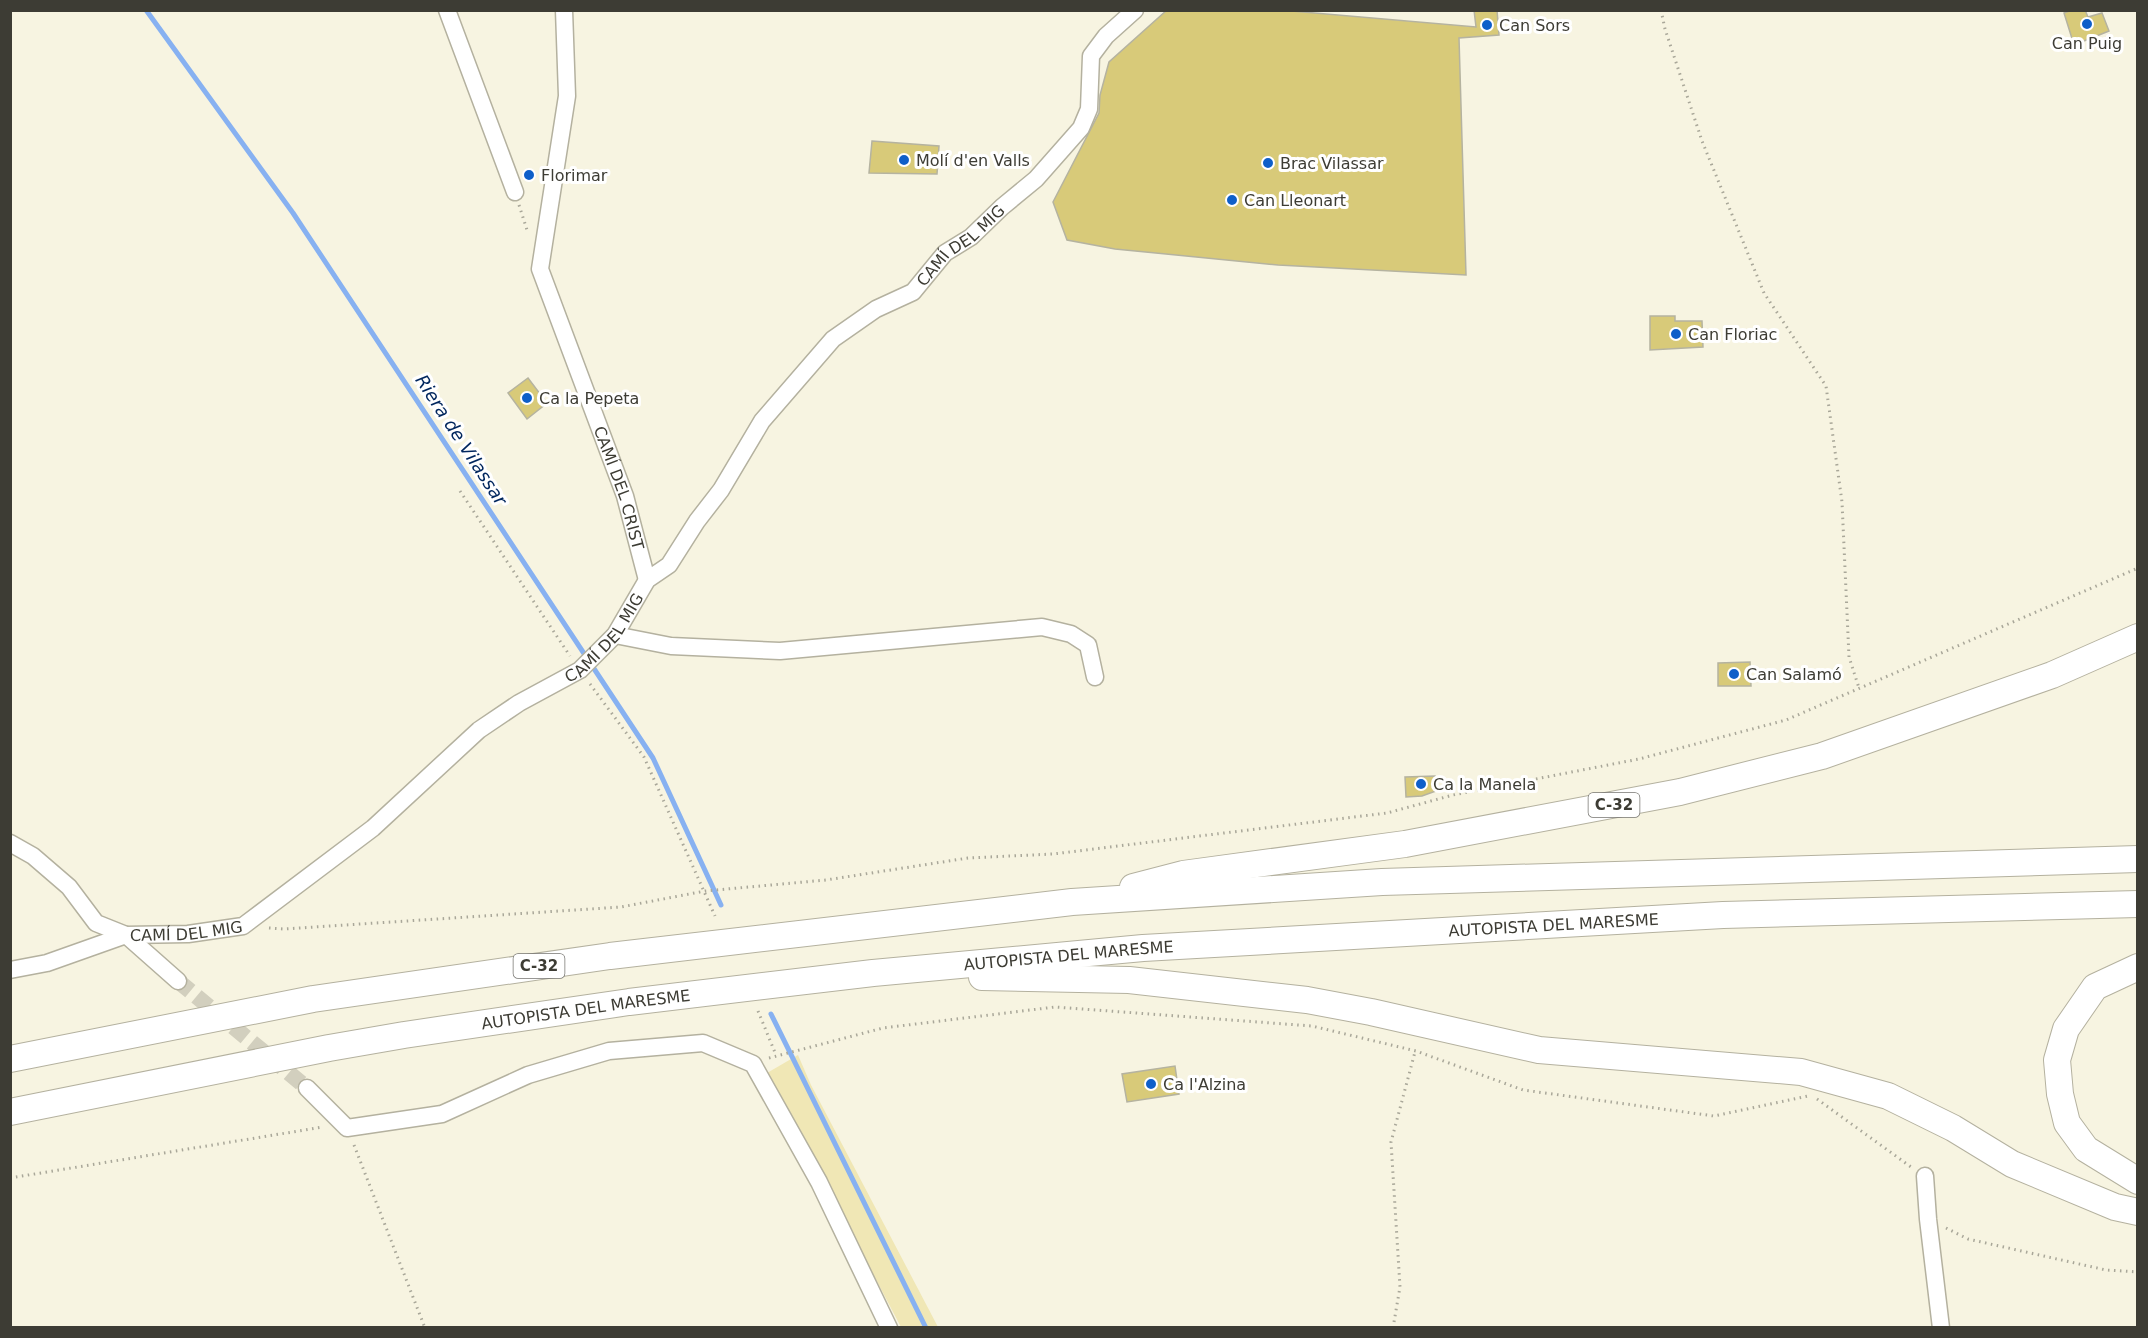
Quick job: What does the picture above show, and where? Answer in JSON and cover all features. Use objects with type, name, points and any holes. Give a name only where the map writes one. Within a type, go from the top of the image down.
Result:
[{"type":"highway","name":"C-32","points":[[1072,902],[1183,874],[1405,844],[1680,792],[1822,756],[2052,675],[2138,637]]},
{"type":"highway","name":"C-32","points":[[10,1059],[313,999],[610,956],[1072,902],[1382,882],[2138,859]]},
{"type":"highway","name":"AUTOPISTA DEL MARESME","points":[[10,1112],[404,1035],[629,1002],[873,973],[1143,948],[1699,916],[2138,904]]},
{"type":"highway","points":[[2138,967],[2095,987],[2066,1029],[2057,1060],[2060,1094],[2067,1123],[2086,1149],[2138,1181]]},
{"type":"highway","points":[[873,973],[1141,981],[1307,1000],[1539,1050],[1801,1072],[1888,1096],[1953,1128],[2012,1164],[2115,1207],[2138,1212]]},
{"type":"street","points":[[447,10],[515,192]]},
{"type":"street","name":"CAMÍ DEL CRIST","points":[[564,10],[567,96],[540,270],[624,496],[647,580]]},
{"type":"street","name":"CAMÍ DEL MIG","points":[[10,970],[47,963],[126,935],[188,934],[243,926],[373,828],[479,730],[519,703],[580,670],[615,635],[647,580],[669,565],[721,490],[762,421],[833,339],[876,309],[913,292],[945,252],[971,237],[1036,178],[1081,128],[1089,109],[1091,56],[1106,36],[1135,10]]},
{"type":"street","points":[[615,635],[671,646],[780,651],[1042,627],[1071,634],[1088,645],[1095,676]]},
{"type":"street","points":[[10,843],[33,855],[69,887],[96,923],[126,935],[178,981]]},
{"type":"street","points":[[307,1088],[347,1128],[442,1113],[528,1075],[609,1051],[703,1043],[753,1064],[819,1182],[885,1326]]},
{"type":"street","points":[[1925,1176],[1941,1328]]},
{"type":"path","points":[[1661,10],[1665,29],[1702,141],[1764,293],[1826,386],[1842,502],[1849,657],[1858,688]]},
{"type":"path","points":[[460,491],[580,670],[644,757],[715,916]]},
{"type":"path","points":[[243,926],[284,929],[621,907],[705,891],[826,880],[968,858],[1053,854],[1387,813],[1453,795],[1639,759],[1786,720],[2138,568]]},
{"type":"path","points":[[758,1011],[776,1054],[883,1028],[1055,1007],[1312,1026],[1416,1051],[1523,1090],[1714,1116],[1812,1095],[1925,1176]]},
{"type":"path","points":[[1393,1328],[1400,1287],[1391,1142],[1416,1051]]},
{"type":"path","points":[[10,1178],[326,1126],[347,1128],[425,1328]]},
{"type":"path","points":[[1928,1220],[1968,1239],[2106,1270],[2138,1272]]},
{"type":"shaded area","points":[[798,1055],[811,1085],[938,1327],[901,1327],[767,1073]]},
{"type":"building","name":"Brac Vilassar","points":[[1167,10],[1280,10],[1476,27],[1474,10],[1497,10],[1499,35],[1459,38],[1466,275],[1278,265],[1115,249],[1067,240],[1053,202],[1099,113],[1100,95],[1109,62]]},
{"type":"building","name":"Can Puig","points":[[2072,10],[2085,10],[2088,17],[2102,13],[2109,31],[2074,45],[2064,13]]},
{"type":"building","name":"Molí d'en Valls","points":[[872,141],[939,146],[937,174],[869,173]]},
{"type":"building","name":"Can Floriac","points":[[1650,316],[1675,316],[1675,321],[1702,321],[1703,347],[1650,350]]},
{"type":"building","name":"Ca la Pepeta","points":[[528,378],[547,403],[527,419],[508,393]]},
{"type":"building","name":"Can Salamó","points":[[1750,662],[1751,686],[1718,686],[1718,663]]},
{"type":"building","name":"Ca la Manela","points":[[1435,776],[1436,791],[1422,796],[1406,797],[1405,777]]},
{"type":"building","name":"Ca l'Alzina","points":[[1175,1066],[1179,1094],[1127,1102],[1122,1074]]},
{"type":"waterway","name":"Riera de Vilassar","points":[[146,10],[293,213],[653,758],[721,905]]},
{"type":"waterway","points":[[771,1014],[926,1328]]},
{"type":"tunnel","points":[[178,981],[307,1088]]},
{"type":"place","name":"Can Puig","points":[[2087,24]]},
{"type":"place","name":"Can Sors","points":[[1487,25]]},
{"type":"place","name":"Molí d'en Valls","points":[[904,160]]},
{"type":"place","name":"Brac Vilassar","points":[[1268,163]]},
{"type":"place","name":"Florimar","points":[[529,175]]},
{"type":"place","name":"Can Lleonart","points":[[1232,200]]},
{"type":"place","name":"Can Floriac","points":[[1676,334]]},
{"type":"place","name":"Ca la Pepeta","points":[[527,398]]},
{"type":"place","name":"Can Salamó","points":[[1734,674]]},
{"type":"place","name":"Ca la Manela","points":[[1421,784]]},
{"type":"place","name":"Ca l'Alzina","points":[[1151,1084]]}]
